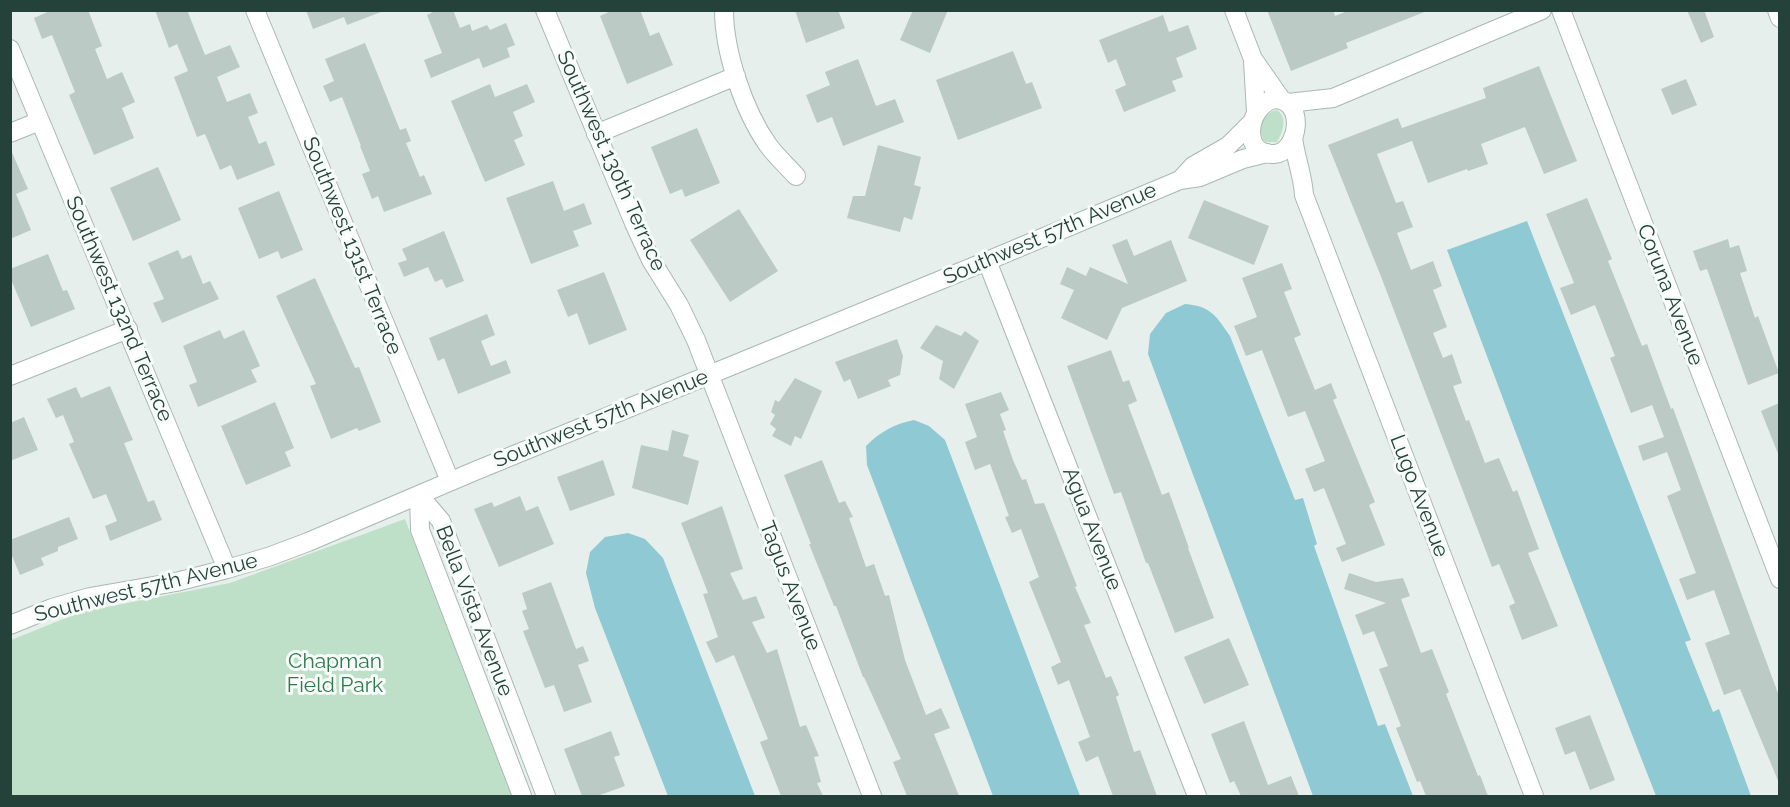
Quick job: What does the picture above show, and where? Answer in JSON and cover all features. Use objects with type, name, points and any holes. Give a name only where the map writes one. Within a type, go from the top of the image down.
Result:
[{"type":"street","name":"Southwest 131st Terrace","points":[[255,10],[450,481]]},
{"type":"street","name":"Southwest 130th Terrace","points":[[545,10],[642,242],[679,305],[696,340],[709,375]]},
{"type":"street","points":[[724,10],[724,28],[736,76],[762,136],[796,176]]},
{"type":"street","points":[[1234,10],[1253,59],[1294,111],[1296,122],[1287,147],[1283,151],[1269,154]]},
{"type":"street","points":[[1254,117],[1268,100],[1333,98],[1542,10]]},
{"type":"street","name":"Coruna Avenue","points":[[1561,10],[1779,579]]},
{"type":"street","points":[[1777,10],[1779,18]]},
{"type":"street","name":"Southwest 132nd Terrace","points":[[10,49],[227,569]]},
{"type":"street","points":[[1253,59],[1254,117],[1250,130],[1253,142],[1257,148],[1269,154],[1304,195]]},
{"type":"street","points":[[596,134],[736,76]]},
{"type":"street","points":[[1294,132],[1333,98]]},
{"type":"street","name":"Southwest 57th Avenue","points":[[1180,180],[1193,166],[1228,146],[1254,117]]},
{"type":"street","points":[[10,133],[40,121]]},
{"type":"street","points":[[1294,132],[1296,159],[1304,195]]},
{"type":"street","name":"Southwest 57th Avenue","points":[[10,625],[52,608],[90,597],[176,582],[268,557],[1180,180],[1200,177],[1243,159],[1269,154]]},
{"type":"street","name":"Lugo Avenue","points":[[1304,195],[1534,796]]},
{"type":"street","name":"Agua Avenue","points":[[987,261],[1197,796]]},
{"type":"street","points":[[10,376],[128,329]]},
{"type":"street","name":"Tagus Avenue","points":[[709,375],[872,796]]},
{"type":"street","name":"Bella Vista Avenue","points":[[419,495],[420,530],[522,796]]},
{"type":"street","name":"Bella Vista Avenue","points":[[419,495],[441,521],[546,796]]},
{"type":"green space","points":[[1277,110],[1283,121],[1281,134],[1277,142],[1265,142],[1261,132],[1262,123],[1264,118]]},
{"type":"green space","name":"Chapman Field Park","points":[[405,519],[513,796],[11,796],[11,640],[81,612],[230,583]]},
{"type":"water","points":[[1527,221],[1691,640],[1685,642],[1713,712],[1719,709],[1751,796],[1656,796],[1563,558],[1447,250]]},
{"type":"water","points":[[1185,304],[1201,307],[1212,313],[1230,336],[1295,500],[1303,498],[1317,544],[1314,546],[1378,726],[1385,724],[1413,796],[1313,796],[1148,354],[1150,334],[1166,313]]},
{"type":"water","points":[[914,420],[929,426],[945,440],[1080,796],[993,796],[867,465],[866,446],[888,429]]},
{"type":"water","points":[[628,533],[645,539],[663,558],[755,796],[668,796],[595,608],[586,573],[590,552],[605,537]]},
{"type":"building","points":[[52,10],[88,10],[102,46],[95,49],[107,79],[122,72],[135,102],[122,108],[134,138],[94,155],[69,95],[75,92],[52,35],[42,39],[34,18]]},
{"type":"building","points":[[155,10],[187,10],[205,55],[230,45],[240,67],[217,77],[227,102],[250,93],[258,113],[248,117],[259,144],[266,141],[275,165],[237,180],[231,165],[220,170],[205,134],[197,137],[174,77],[188,71],[177,44],[169,48]]},
{"type":"building","points":[[306,10],[381,10],[381,12],[347,25],[344,17],[313,29]]},
{"type":"building","points":[[437,10],[453,10],[460,28],[470,24],[472,31],[487,25],[490,30],[506,23],[515,45],[507,48],[510,57],[483,68],[479,58],[431,78],[424,60],[442,53],[427,15]]},
{"type":"building","points":[[613,10],[640,10],[650,36],[659,32],[673,65],[627,84],[600,16]]},
{"type":"building","points":[[795,10],[838,10],[845,28],[806,43]]},
{"type":"building","points":[[913,10],[948,10],[930,53],[900,40]]},
{"type":"building","points":[[1267,10],[1333,10],[1335,16],[1350,10],[1427,11],[1346,43],[1348,48],[1291,71]]},
{"type":"building","points":[[1687,10],[1704,10],[1714,37],[1701,43]]},
{"type":"building","points":[[1163,15],[1169,32],[1188,25],[1197,49],[1176,58],[1183,77],[1172,81],[1176,91],[1124,112],[1115,90],[1126,85],[1116,59],[1108,63],[1099,40]]},
{"type":"building","points":[[365,43],[400,130],[406,128],[411,141],[406,143],[420,177],[424,175],[432,194],[384,212],[378,196],[372,199],[362,174],[370,171],[342,97],[330,102],[323,86],[334,81],[325,59]]},
{"type":"building","points":[[1013,51],[1026,84],[1032,82],[1042,108],[958,140],[936,80]]},
{"type":"building","points":[[858,59],[876,106],[895,99],[904,122],[843,146],[832,117],[817,123],[806,95],[830,85],[825,72]]},
{"type":"building","points":[[1539,66],[1577,161],[1544,174],[1525,127],[1481,144],[1488,164],[1428,183],[1412,141],[1377,154],[1396,203],[1403,201],[1413,227],[1397,233],[1411,270],[1433,261],[1442,286],[1433,290],[1447,327],[1433,333],[1443,358],[1452,354],[1462,383],[1453,386],[1466,421],[1469,420],[1485,463],[1499,458],[1513,492],[1517,490],[1539,549],[1528,553],[1558,626],[1522,640],[1509,606],[1515,603],[1499,564],[1492,567],[1328,145],[1398,118],[1402,128],[1486,98],[1483,88]]},
{"type":"building","points":[[1686,79],[1697,105],[1672,115],[1661,89]]},
{"type":"building","points":[[490,84],[495,97],[527,84],[535,102],[513,112],[523,136],[514,140],[525,165],[485,182],[451,101]]},
{"type":"building","points":[[697,128],[720,183],[685,197],[682,189],[670,194],[651,147]]},
{"type":"building","points":[[878,145],[921,157],[914,185],[921,187],[912,220],[904,217],[900,232],[847,218],[853,196],[865,196]]},
{"type":"building","points":[[10,148],[28,189],[16,194],[31,230],[10,239]]},
{"type":"building","points":[[158,167],[181,220],[133,241],[110,188]]},
{"type":"building","points":[[553,181],[564,211],[584,203],[592,224],[573,231],[579,246],[531,264],[506,198]]},
{"type":"building","points":[[279,191],[303,250],[281,259],[278,251],[259,259],[238,208]]},
{"type":"building","points":[[1587,198],[1612,259],[1608,261],[1642,346],[1647,344],[1671,409],[1673,408],[1779,696],[1779,783],[1740,689],[1724,695],[1705,643],[1730,634],[1714,590],[1687,600],[1679,579],[1696,573],[1667,496],[1681,490],[1667,452],[1643,461],[1638,446],[1664,437],[1652,405],[1631,413],[1610,358],[1615,356],[1595,305],[1571,315],[1560,288],[1574,283],[1546,214]]},
{"type":"building","points":[[1204,200],[1269,226],[1254,265],[1188,238]]},
{"type":"building","points":[[739,209],[778,271],[730,302],[690,240]]},
{"type":"building","points":[[444,231],[464,281],[446,288],[442,279],[435,282],[428,267],[404,277],[398,263],[407,260],[402,249]]},
{"type":"building","points":[[1127,239],[1134,256],[1171,240],[1187,281],[1122,308],[1107,340],[1061,318],[1074,290],[1060,284],[1067,267],[1086,276],[1090,267],[1128,284],[1112,245]]},
{"type":"building","points":[[1728,239],[1730,248],[1739,245],[1747,271],[1740,273],[1755,318],[1758,316],[1779,373],[1748,385],[1707,269],[1700,271],[1693,251]]},
{"type":"building","points":[[178,250],[182,259],[191,255],[203,284],[210,281],[219,299],[162,323],[153,303],[164,299],[148,263]]},
{"type":"building","points":[[48,254],[63,291],[67,290],[75,309],[31,327],[10,277],[10,269]]},
{"type":"building","points":[[1282,263],[1292,289],[1284,292],[1301,335],[1294,338],[1315,390],[1331,383],[1337,398],[1333,400],[1375,502],[1369,505],[1385,545],[1342,562],[1336,548],[1346,544],[1324,488],[1314,492],[1305,469],[1325,461],[1305,411],[1288,417],[1262,350],[1246,356],[1234,326],[1257,317],[1242,278]]},
{"type":"building","points":[[604,272],[627,330],[589,345],[577,313],[568,317],[557,290]]},
{"type":"building","points":[[315,278],[355,368],[359,367],[381,422],[359,431],[357,428],[331,439],[310,386],[316,384],[276,296]]},
{"type":"building","points":[[487,314],[495,335],[481,341],[491,366],[506,360],[511,373],[458,394],[444,358],[438,361],[429,338]]},
{"type":"building","points":[[936,325],[961,336],[965,331],[979,341],[954,389],[939,379],[943,361],[920,348]]},
{"type":"building","points":[[220,330],[224,339],[244,330],[260,366],[251,370],[257,382],[198,407],[189,385],[197,382],[183,346]]},
{"type":"building","points":[[897,339],[903,356],[900,375],[888,380],[891,386],[858,399],[850,379],[844,382],[835,362]]},
{"type":"building","points":[[1111,350],[1123,382],[1129,380],[1137,401],[1128,405],[1162,495],[1169,492],[1214,618],[1175,633],[1148,563],[1146,563],[1121,492],[1114,494],[1067,366]]},
{"type":"building","points":[[795,378],[822,391],[801,439],[795,436],[791,446],[772,436],[776,429],[770,424],[775,415],[771,412],[775,400],[779,402]]},
{"type":"building","points":[[110,386],[133,440],[124,443],[148,502],[154,500],[162,520],[110,541],[105,526],[117,521],[106,494],[93,499],[69,444],[74,442],[63,415],[56,418],[47,399],[76,387],[81,398]]},
{"type":"building","points":[[1001,392],[1009,410],[1000,414],[1006,430],[1003,431],[1013,460],[1022,480],[1026,479],[1035,504],[1044,503],[1091,623],[1084,625],[1106,678],[1111,676],[1119,695],[1116,697],[1134,752],[1140,750],[1157,796],[1113,796],[1098,756],[1086,762],[1078,742],[1090,737],[1069,680],[1058,685],[1051,667],[1061,662],[1029,582],[1039,577],[1021,529],[1012,533],[1005,517],[1009,516],[990,464],[975,470],[965,442],[977,437],[965,404]]},
{"type":"building","points":[[275,402],[294,448],[285,452],[291,466],[246,485],[221,426]]},
{"type":"building","points":[[1779,403],[1779,456],[1761,411]]},
{"type":"building","points":[[24,417],[38,450],[10,461],[10,423]]},
{"type":"building","points":[[672,430],[689,435],[683,456],[699,461],[688,505],[632,488],[641,445],[668,451]]},
{"type":"building","points":[[603,460],[615,495],[570,511],[557,477]]},
{"type":"building","points":[[822,460],[839,503],[845,501],[853,517],[849,518],[866,567],[874,564],[885,596],[889,595],[905,660],[926,715],[941,708],[950,728],[934,734],[959,796],[907,796],[893,762],[901,759],[863,677],[809,544],[811,544],[784,475]]},
{"type":"building","points":[[520,496],[526,511],[538,506],[554,544],[499,567],[474,509],[492,502],[494,507]]},
{"type":"building","points":[[722,506],[743,569],[730,573],[743,600],[756,596],[765,618],[752,622],[767,653],[777,649],[800,727],[806,725],[819,756],[814,757],[821,782],[817,783],[823,796],[781,796],[760,742],[768,739],[734,655],[716,663],[706,642],[718,637],[703,594],[708,593],[681,523]]},
{"type":"building","points":[[69,517],[78,539],[58,547],[58,551],[41,558],[44,565],[20,575],[10,551],[10,540]]},
{"type":"building","points":[[1349,573],[1376,582],[1403,578],[1410,596],[1401,599],[1421,653],[1432,649],[1449,692],[1446,694],[1488,796],[1426,796],[1420,781],[1417,782],[1396,728],[1401,726],[1379,669],[1388,666],[1374,631],[1363,635],[1355,615],[1386,603],[1344,589]]},
{"type":"building","points":[[551,582],[576,649],[583,646],[589,661],[578,665],[592,702],[564,712],[554,685],[545,688],[523,631],[529,629],[522,611],[527,609],[522,593]]},
{"type":"building","points":[[1229,638],[1249,685],[1204,704],[1184,657]]},
{"type":"building","points":[[1590,715],[1615,780],[1590,790],[1575,751],[1565,755],[1555,728]]},
{"type":"building","points":[[1244,721],[1268,785],[1291,776],[1299,796],[1241,796],[1234,781],[1230,783],[1211,734]]},
{"type":"building","points":[[611,731],[620,755],[614,757],[625,786],[597,796],[582,796],[564,749]]}]
